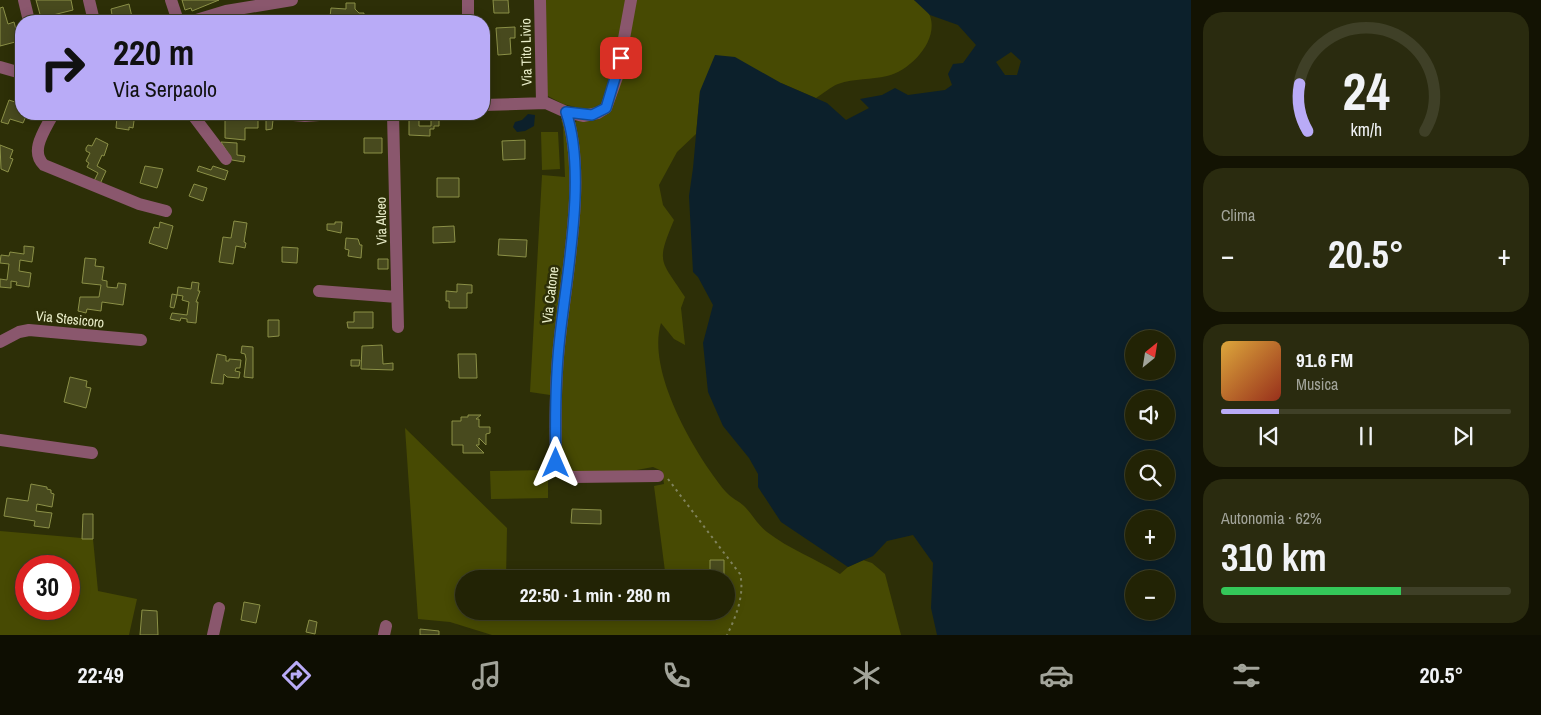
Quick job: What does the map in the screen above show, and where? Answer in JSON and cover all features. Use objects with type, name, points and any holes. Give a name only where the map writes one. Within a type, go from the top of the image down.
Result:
[{"type":"street","points":[[24,0],[28,15]]},
{"type":"street","points":[[89,0],[93,15]]},
{"type":"street","points":[[171,0],[176,15]]},
{"type":"street","points":[[213,15],[292,0]]},
{"type":"street","points":[[468,0],[468,15]]},
{"type":"street","name":"Via Tito Livio","points":[[540,0],[542,103]]},
{"type":"street","points":[[490,105],[546,103],[566,112],[592,115],[606,108],[617,77],[631,0]]},
{"type":"street","points":[[0,67],[15,71]]},
{"type":"street","name":"Via Catone","points":[[566,112],[570,124],[574,162],[574,205],[555,404],[556,463],[559,470],[572,477],[658,476]]},
{"type":"street","points":[[50,120],[37,149],[38,158],[44,165],[139,204],[166,211]]},
{"type":"street","points":[[197,120],[226,159]]},
{"type":"street","name":"Via Alceo","points":[[393,120],[398,327]]},
{"type":"street","points":[[318,292],[397,297]]},
{"type":"street","name":"Via Stesicoro","points":[[0,342],[24,330],[141,340]]},
{"type":"street","points":[[0,440],[92,453]]},
{"type":"street","points":[[213,635],[219,608]]},
{"type":"path","points":[[658,476],[667,477],[740,574],[742,584],[738,606],[727,635]]},
{"type":"shaded area","points":[[545,0],[628,0],[619,48],[603,104],[591,111],[563,104],[546,95]]},
{"type":"shaded area","points":[[636,0],[914,0],[929,14],[932,26],[921,54],[896,73],[838,84],[816,98],[781,83],[700,91],[696,134],[677,152],[659,185],[663,205],[674,220],[665,245],[663,260],[670,275],[685,297],[681,308],[685,345],[674,339],[661,323],[658,343],[667,389],[688,436],[726,492],[744,506],[764,529],[775,538],[840,574],[848,567],[863,560],[872,563],[885,574],[901,635],[492,635],[450,622],[418,619],[405,428],[507,528],[506,570],[455,570],[455,620],[735,620],[735,570],[665,570],[654,486],[664,484],[662,471],[653,467],[626,472],[572,473],[562,464],[559,434],[575,122],[579,120],[596,120],[610,111]]},
{"type":"shaded area","points":[[561,119],[566,124],[572,198],[550,395],[530,392],[542,175],[565,177]]},
{"type":"shaded area","points":[[541,132],[558,132],[560,169],[542,170]]},
{"type":"shaded area","points":[[548,470],[548,498],[491,499],[490,471]]},
{"type":"shaded area","points":[[0,531],[93,539],[98,591],[137,599],[129,635],[0,635]]},
{"type":"water","points":[[914,0],[1191,0],[1191,635],[937,635],[931,608],[933,563],[913,535],[887,541],[873,556],[848,567],[781,522],[758,487],[758,474],[749,458],[723,426],[708,392],[703,343],[713,305],[698,277],[693,272],[689,196],[700,91],[715,55],[735,57],[781,83],[827,103],[846,120],[869,108],[860,99],[882,95],[895,88],[908,95],[945,90],[952,85],[948,74],[953,64],[963,63],[976,45],[958,25],[930,15]],"holes":[[[1011,52],[1021,61],[1017,75],[1005,75],[996,62]]]},
{"type":"water","points":[[528,114],[535,115],[534,126],[525,131],[517,132],[513,127],[515,122],[522,120]]},
{"type":"building","points":[[36,0],[71,0],[73,10],[53,15],[40,15]]},
{"type":"building","points":[[182,0],[219,0],[192,11],[191,8],[185,10]]},
{"type":"building","points":[[493,0],[508,0],[509,13],[494,13]]},
{"type":"building","points":[[346,3],[355,3],[355,9],[359,13],[364,13],[364,15],[330,15],[331,8],[346,9]]},
{"type":"building","points":[[129,4],[132,15],[112,15],[111,9]]},
{"type":"building","points":[[3,7],[8,24],[14,22],[15,42],[0,46],[0,8]]},
{"type":"building","points":[[524,22],[530,22],[531,29],[525,30]]},
{"type":"building","points":[[515,27],[515,38],[510,38],[511,54],[498,55],[496,28]]},
{"type":"building","points":[[9,100],[15,102],[15,120],[24,120],[23,123],[10,119],[8,124],[1,122]]},
{"type":"building","points":[[117,120],[134,120],[133,128],[129,127],[129,130],[116,128]]},
{"type":"building","points":[[225,120],[258,120],[258,128],[245,128],[245,140],[225,138]]},
{"type":"building","points":[[266,120],[273,120],[272,129],[266,130]]},
{"type":"building","points":[[409,120],[419,120],[419,126],[431,126],[431,120],[439,120],[439,126],[434,126],[434,129],[430,129],[430,136],[409,135]]},
{"type":"building","points":[[96,138],[108,144],[104,156],[102,155],[97,166],[106,171],[100,184],[94,181],[98,173],[87,167],[89,163],[86,161],[90,153],[86,151],[86,148],[88,145],[92,146]]},
{"type":"building","points":[[364,138],[382,138],[382,153],[364,153]]},
{"type":"building","points":[[525,140],[525,159],[503,160],[502,141]]},
{"type":"building","points":[[221,142],[237,143],[237,155],[245,156],[244,162],[232,160]]},
{"type":"building","points":[[0,145],[13,150],[10,158],[13,159],[8,172],[1,169]]},
{"type":"building","points":[[145,166],[163,169],[157,188],[140,183]]},
{"type":"building","points":[[199,166],[211,170],[213,166],[228,171],[225,180],[197,171]]},
{"type":"building","points":[[437,178],[459,178],[459,197],[437,197]]},
{"type":"building","points":[[194,184],[207,188],[203,201],[189,196]]},
{"type":"building","points":[[234,221],[247,223],[245,248],[236,246],[233,264],[219,262],[223,237],[231,238]]},
{"type":"building","points":[[160,222],[173,226],[167,249],[149,243],[154,227],[159,228]]},
{"type":"building","points":[[335,222],[342,222],[341,233],[327,230],[327,224],[335,224]]},
{"type":"building","points":[[454,226],[455,242],[433,243],[433,227]]},
{"type":"building","points":[[346,238],[358,239],[360,245],[362,245],[361,258],[348,256],[349,250],[345,249]]},
{"type":"building","points":[[499,239],[527,240],[526,257],[498,255]]},
{"type":"building","points":[[24,246],[34,247],[32,262],[20,260],[19,271],[31,273],[29,287],[16,285],[17,282],[11,281],[11,288],[0,287],[0,279],[7,280],[9,264],[0,263],[1,255],[9,256],[10,252],[24,254]]},
{"type":"building","points":[[282,247],[298,248],[297,263],[282,262]]},
{"type":"building","points":[[85,258],[96,259],[95,266],[104,267],[102,280],[107,281],[107,287],[117,288],[118,283],[126,284],[123,305],[102,302],[101,311],[87,309],[86,313],[78,311],[80,297],[99,297],[101,285],[82,283]]},
{"type":"building","points":[[378,259],[388,259],[388,269],[378,269]]},
{"type":"building","points":[[192,282],[199,283],[198,291],[200,291],[196,302],[198,302],[196,323],[187,322],[187,319],[181,318],[180,321],[170,319],[172,313],[187,315],[189,302],[182,300],[183,296],[177,295],[178,287],[191,289]]},
{"type":"building","points":[[457,284],[472,285],[472,293],[467,293],[467,308],[449,308],[449,301],[446,301],[446,291],[457,292]]},
{"type":"building","points":[[172,294],[177,295],[174,308],[170,307]]},
{"type":"building","points":[[354,312],[373,312],[373,328],[348,328],[347,322],[354,322]]},
{"type":"building","points":[[268,320],[279,320],[279,336],[268,337]]},
{"type":"building","points":[[382,345],[383,364],[393,363],[393,370],[361,369],[362,346]]},
{"type":"building","points":[[242,346],[253,347],[253,378],[244,377],[246,359],[245,354],[241,353]]},
{"type":"building","points":[[217,354],[226,356],[226,361],[229,361],[229,359],[241,360],[240,368],[236,368],[235,371],[240,372],[239,378],[227,377],[224,374],[223,384],[211,383]]},
{"type":"building","points":[[458,354],[476,354],[477,378],[459,378]]},
{"type":"building","points":[[351,360],[360,360],[359,366],[351,366]]},
{"type":"building","points":[[70,377],[87,381],[86,387],[91,388],[86,408],[64,402]]},
{"type":"building","points":[[468,415],[481,415],[476,419],[479,419],[479,427],[490,427],[490,433],[486,434],[486,445],[479,438],[479,445],[476,445],[484,453],[463,453],[463,445],[452,445],[452,421],[461,421],[461,417],[468,417]]},
{"type":"building","points":[[31,484],[47,487],[54,494],[52,507],[37,504],[36,511],[52,513],[49,528],[34,526],[35,521],[4,516],[7,498],[28,501]]},
{"type":"building","points":[[572,509],[601,510],[601,524],[571,523]]},
{"type":"building","points":[[83,514],[93,514],[93,539],[82,539]]},
{"type":"building","points":[[710,560],[724,560],[724,570],[710,570]]},
{"type":"building","points":[[244,602],[260,605],[256,623],[241,620]]},
{"type":"building","points":[[142,610],[157,611],[158,635],[140,635]]},
{"type":"building","points":[[309,620],[317,622],[315,634],[306,632]]},
{"type":"building","points":[[420,629],[439,631],[439,635],[420,635]]},
{"type":"route","points":[[556,463],[555,404],[560,339],[574,223],[574,162],[570,124],[566,112],[583,116],[598,113],[606,108],[611,97],[621,58]]}]
